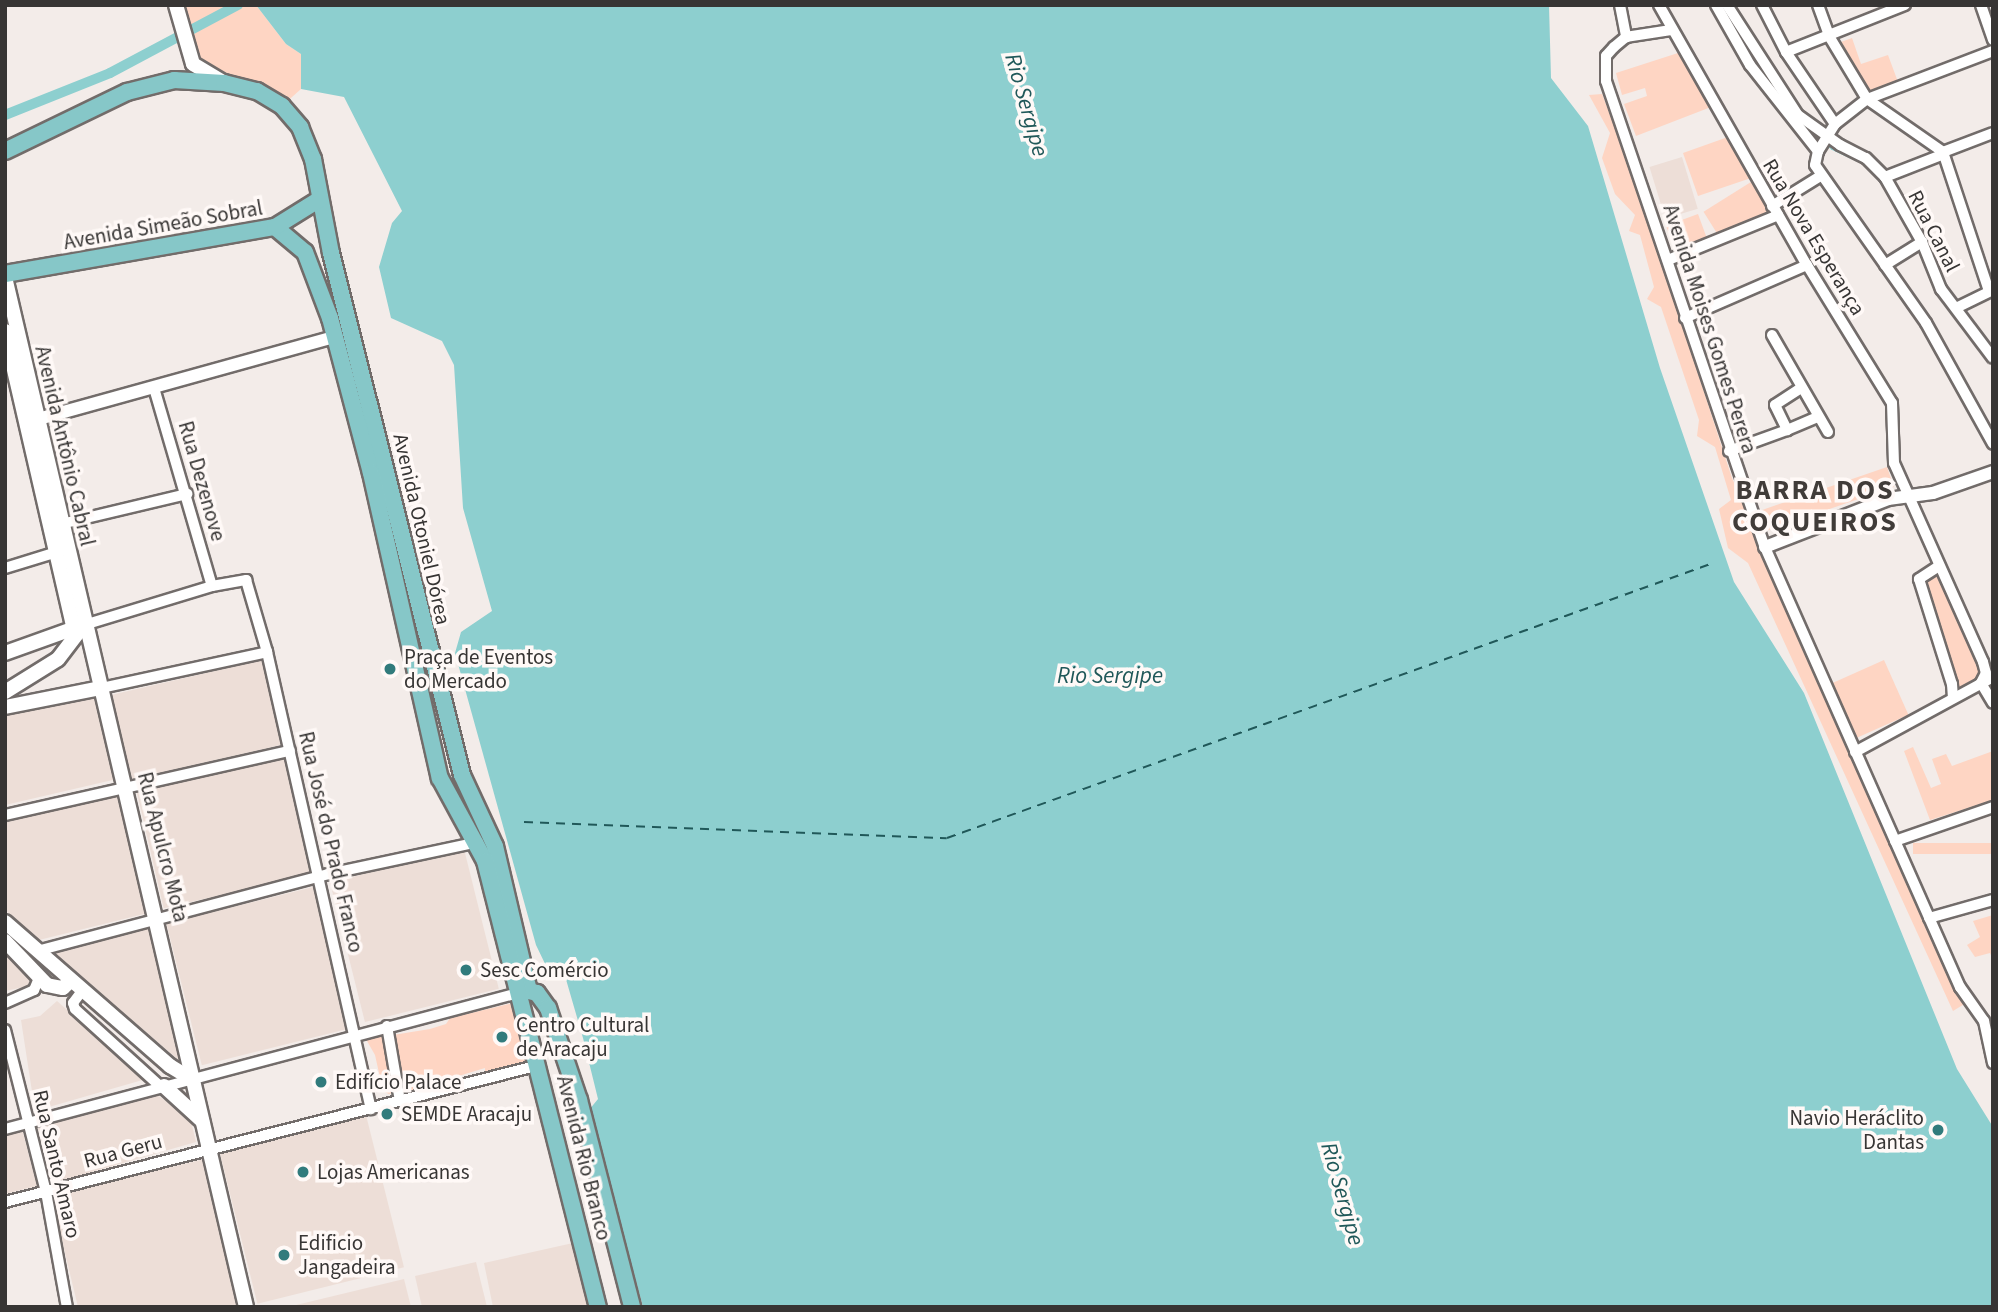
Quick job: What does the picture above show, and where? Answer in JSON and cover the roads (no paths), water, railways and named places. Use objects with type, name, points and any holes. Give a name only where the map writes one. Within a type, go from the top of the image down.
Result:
[{"type":"main road","points":[[176,5],[191,60],[224,83]]},
{"type":"main road","points":[[5,151],[127,92],[174,80],[224,83]]},
{"type":"main road","name":"Avenida Otoniel Dórea","points":[[224,83],[257,91],[282,106],[300,127],[313,159],[320,199],[455,751],[495,846],[523,992]]},
{"type":"main road","name":"Avenida Simeão Sobral","points":[[5,275],[275,227],[320,199]]},
{"type":"main road","name":"Avenida Otoniel Dórea","points":[[275,227],[305,252],[334,337],[371,473],[440,778],[478,842],[523,992]]},
{"type":"main road","name":"Avenida Antônio Cabral","points":[[5,275],[57,552],[79,627]]},
{"type":"main road","name":"Avenida Antônio Cabral","points":[[5,331],[61,524],[79,627]]},
{"type":"main road","points":[[5,653],[79,627]]},
{"type":"main road","points":[[5,692],[58,659],[79,627]]},
{"type":"main road","name":"Rua Apulcro Mota","points":[[79,627],[102,688],[127,787],[246,1307]]},
{"type":"main road","points":[[5,708],[102,688]]},
{"type":"main road","points":[[5,922],[70,981],[192,1080]]},
{"type":"main road","points":[[5,941],[37,983],[59,988],[70,981]]},
{"type":"main road","name":"Avenida Rio Branco","points":[[598,1307],[523,992],[537,993],[548,1008],[575,1089],[632,1307]]},
{"type":"main road","points":[[162,1086],[203,1122]]},
{"type":"street","points":[[1620,5],[1626,37],[1671,30]]},
{"type":"street","name":"Rua Nova Esperança","points":[[1659,5],[1807,265],[1892,403],[1894,463],[1983,662],[1986,673],[1981,683]]},
{"type":"street","points":[[1716,5],[1749,65],[1822,143]]},
{"type":"street","name":"Rua Canal","points":[[1727,5],[1798,116],[1822,143],[1866,158],[1885,177],[1922,242],[1941,289],[1993,358]]},
{"type":"street","points":[[1762,5],[1786,52],[1835,124]]},
{"type":"street","points":[[1818,5],[1829,36],[1867,99],[1943,153],[1991,291],[1956,308]]},
{"type":"street","points":[[1786,52],[1829,36],[1879,10],[1905,5]]},
{"type":"street","points":[[1982,5],[1993,40]]},
{"type":"street","name":"Avenida Moises Gomes Perera","points":[[1626,37],[1606,57],[1604,69],[1729,451],[1765,547],[1929,918],[1960,987],[1982,1018]]},
{"type":"street","points":[[1993,51],[1867,99],[1835,124],[1822,143],[1815,165],[1819,177],[1926,323],[1993,444]]},
{"type":"street","points":[[1885,177],[1993,133]]},
{"type":"street","points":[[1668,260],[1775,210],[1819,177]]},
{"type":"street","points":[[1885,265],[1922,242]]},
{"type":"street","points":[[1685,318],[1807,265]]},
{"type":"street","points":[[1772,335],[1828,432]]},
{"type":"street","points":[[32,421],[334,337]]},
{"type":"street","name":"Rua Dezenove","points":[[154,388],[212,586]]},
{"type":"street","points":[[1787,430],[1775,405],[1801,388]]},
{"type":"street","points":[[1729,451],[1817,417]]},
{"type":"street","points":[[1765,547],[1907,495],[1933,492],[1993,472]]},
{"type":"street","points":[[61,524],[187,494]]},
{"type":"street","points":[[5,568],[57,552]]},
{"type":"street","points":[[1939,566],[1919,579],[1952,684],[1953,698]]},
{"type":"street","name":"Rua José do Prado Franco","points":[[212,586],[239,579],[249,584],[320,876],[370,1109]]},
{"type":"street","points":[[79,627],[212,586]]},
{"type":"street","points":[[102,688],[267,652]]},
{"type":"street","points":[[1855,752],[1993,677]]},
{"type":"street","points":[[1981,683],[1993,704]]},
{"type":"street","points":[[5,815],[290,751]]},
{"type":"street","points":[[1895,841],[1993,807]]},
{"type":"street","points":[[37,951],[320,876],[478,842]]},
{"type":"street","points":[[1929,918],[1993,900]]},
{"type":"street","points":[[5,1003],[37,983]]},
{"type":"street","points":[[82,991],[73,1003],[75,1009],[162,1086]]},
{"type":"street","points":[[5,1129],[523,992]]},
{"type":"street","points":[[1993,1011],[1982,1018],[1993,1063]]},
{"type":"street","points":[[387,1026],[401,1101]]},
{"type":"street","name":"Rua Santo Amaro","points":[[5,1030],[46,1192],[67,1307]]},
{"type":"street","name":"Rua Geru","points":[[5,1202],[539,1066]]},
{"type":"water","name":"Rio Sergipe","points":[[256,5],[1549,5],[1551,78],[1588,126],[1660,368],[1734,582],[1804,693],[1957,1069],[1993,1127],[1993,1307],[643,1307],[589,1110],[598,1099],[583,1038],[563,969],[549,972],[536,945],[455,653],[461,632],[492,611],[463,508],[454,365],[442,341],[391,318],[379,267],[392,223],[402,211],[344,97],[301,89],[301,54],[286,44]]},
{"type":"waterway","points":[[5,115],[110,73],[238,5]]},
{"type":"waterway","points":[[1722,5],[1760,71]]},
{"type":"waterway","points":[[1803,125],[1832,148],[1856,159]]},
{"type":"place","name":"Praça de Eventos do Mercado","points":[[390,669]]},
{"type":"place","name":"Sesc Comércio","points":[[466,970]]},
{"type":"place","name":"Centro Cultural de Aracaju","points":[[502,1037]]},
{"type":"place","name":"Edifício Palace","points":[[321,1082]]},
{"type":"place","name":"SEMDE Aracaju","points":[[387,1114]]},
{"type":"place","name":"Navio Heráclito Dantas","points":[[1938,1130]]},
{"type":"place","name":"Lojas Americanas","points":[[303,1172]]},
{"type":"place","name":"Edificio Jangadeira","points":[[284,1255]]},
{"type":"district","name":"BARRA DOS COQUEIROS","points":[[1815,506]]}]
